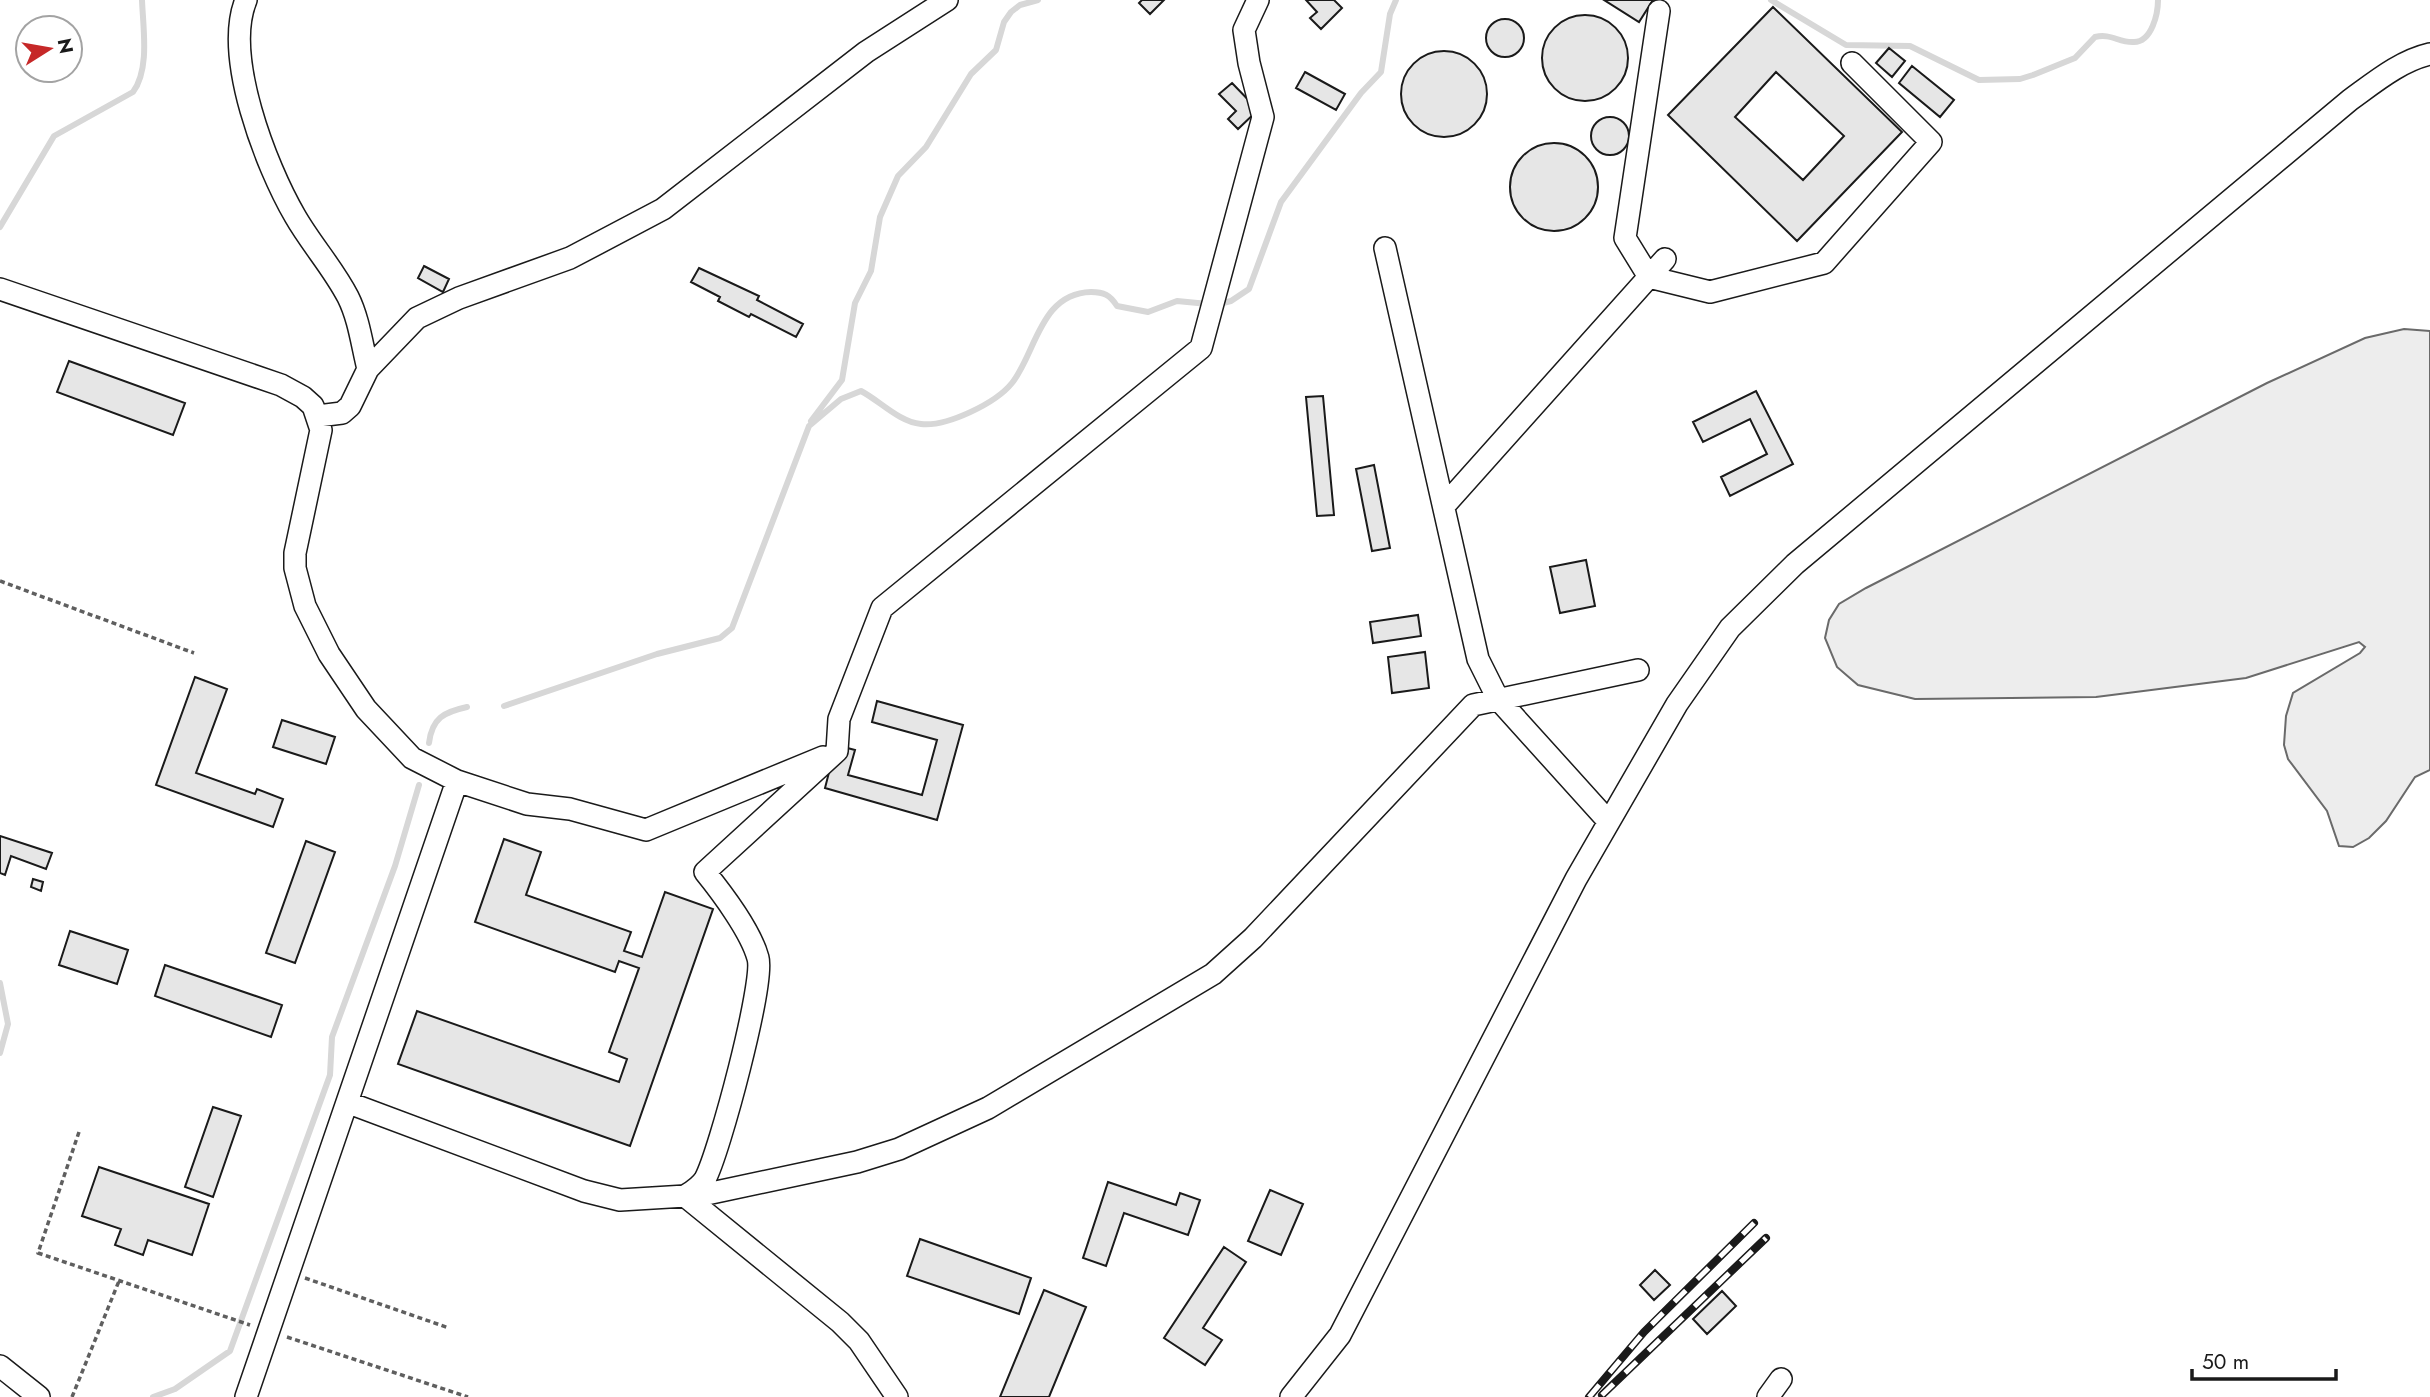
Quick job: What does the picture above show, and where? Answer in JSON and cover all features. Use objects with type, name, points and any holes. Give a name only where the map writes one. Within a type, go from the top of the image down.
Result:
[{"type":"street","points":[[246,0],[240,22],[240,39],[246,93],[253,119],[294,215],[349,299],[368,369]]},
{"type":"street","points":[[318,416],[342,413],[350,407],[368,369],[407,327],[428,311],[570,258],[663,209],[866,52],[947,0]]},
{"type":"street","points":[[685,1196],[706,1177],[724,1120],[761,973],[754,945],[705,872],[837,751],[839,719],[882,608],[1201,348],[1263,117],[1249,64],[1244,30],[1258,0]]},
{"type":"street","points":[[1659,11],[1625,238],[1649,277],[1710,292],[1824,263],[1931,142],[1852,63]]},
{"type":"street","points":[[1291,1397],[1327,1353],[1353,1311],[1576,879],[1677,704],[1711,653],[1745,612],[1795,564],[2350,100],[2390,71],[2415,57],[2430,54]]},
{"type":"street","points":[[1385,248],[1478,659],[1498,699],[1609,822]]},
{"type":"street","points":[[1444,506],[1665,259]]},
{"type":"street","points":[[0,289],[281,385],[303,397],[318,416],[319,447],[295,553],[298,586],[329,654],[366,709],[412,758],[457,781],[527,804],[570,809],[646,830],[837,751]]},
{"type":"street","points":[[349,1103],[584,1191],[620,1200],[685,1196],[857,1162],[899,1149],[1011,1095],[1197,985],[1224,966],[1473,705],[1638,670]]},
{"type":"street","points":[[246,1397],[260,1328],[290,1273],[457,781]]},
{"type":"street","points":[[685,1196],[840,1322],[859,1341],[897,1397]]},
{"type":"street","points":[[0,1366],[39,1397]]},
{"type":"street","points":[[1768,1397],[1781,1380]]},
{"type":"path","points":[[0,581],[194,653]]},
{"type":"path","points":[[79,1132],[38,1253],[468,1397]]},
{"type":"path","points":[[290,1273],[449,1328]]},
{"type":"path","points":[[72,1397],[119,1281]]},
{"type":"shaded area","points":[[2404,329],[2430,331],[2430,770],[2415,777],[2386,821],[2369,838],[2353,847],[2339,846],[2327,811],[2288,759],[2284,745],[2286,716],[2293,693],[2360,653],[2365,647],[2359,642],[2246,678],[2096,697],[1915,699],[1858,685],[1837,667],[1825,638],[1829,620],[1839,604],[2267,383],[2365,338]]},
{"type":"building","points":[[1142,0],[1164,0],[1150,14],[1139,3]]},
{"type":"building","points":[[1306,0],[1334,0],[1342,8],[1321,29],[1310,18],[1317,12]]},
{"type":"building","points":[[1604,0],[1653,0],[1639,22]]},
{"type":"building","points":[[1773,7],[1902,132],[1797,241],[1668,115]],"holes":[[[1776,72],[1844,136],[1803,180],[1735,117]]]},
{"type":"building","points":[[1585,15],[1609,22],[1621,34],[1628,58],[1621,82],[1609,94],[1585,101],[1561,94],[1549,82],[1542,58],[1549,34],[1561,22]]},
{"type":"building","points":[[1505,19],[1519,24],[1524,38],[1519,52],[1505,57],[1491,52],[1486,38],[1491,24]]},
{"type":"building","points":[[1889,48],[1905,61],[1892,77],[1876,63]]},
{"type":"building","points":[[1444,51],[1468,58],[1480,70],[1487,94],[1480,118],[1468,130],[1444,137],[1420,130],[1408,118],[1401,94],[1408,70],[1420,58]]},
{"type":"building","points":[[1912,66],[1954,100],[1940,117],[1899,83]]},
{"type":"building","points":[[1305,72],[1345,94],[1336,110],[1296,88]]},
{"type":"building","points":[[1232,83],[1258,110],[1238,129],[1228,119],[1236,111],[1219,94]]},
{"type":"building","points":[[1610,117],[1624,122],[1629,136],[1624,150],[1610,155],[1596,150],[1591,136],[1596,122]]},
{"type":"building","points":[[1554,143],[1579,150],[1591,162],[1598,187],[1591,212],[1579,224],[1554,231],[1529,224],[1517,212],[1510,187],[1517,162],[1529,150]]},
{"type":"building","points":[[424,266],[449,279],[443,292],[418,278]]},
{"type":"building","points":[[699,268],[759,296],[757,300],[803,324],[796,337],[718,301],[720,297],[691,282]]},
{"type":"building","points":[[69,361],[185,403],[173,435],[57,392]]},
{"type":"building","points":[[1756,391],[1793,464],[1730,496],[1721,477],[1767,454],[1750,419],[1703,442],[1693,422]]},
{"type":"building","points":[[1323,396],[1334,515],[1317,516],[1306,397]]},
{"type":"building","points":[[1374,465],[1390,548],[1372,551],[1356,469]]},
{"type":"building","points":[[1586,560],[1595,606],[1560,613],[1550,567]]},
{"type":"building","points":[[1418,615],[1421,636],[1373,643],[1370,622]]},
{"type":"building","points":[[1425,652],[1429,688],[1392,693],[1388,657]]},
{"type":"building","points":[[195,677],[227,689],[196,773],[255,794],[257,789],[283,799],[273,827],[156,785]]},
{"type":"building","points":[[877,701],[963,725],[937,820],[825,788],[836,745],[855,750],[848,775],[922,795],[937,740],[872,722]]},
{"type":"building","points":[[282,720],[335,737],[326,764],[273,747]]},
{"type":"building","points":[[0,836],[52,853],[46,869],[11,856],[5,875],[0,873]]},
{"type":"building","points":[[504,839],[541,852],[526,895],[631,932],[624,951],[642,957],[665,892],[713,909],[630,1146],[398,1064],[417,1011],[619,1082],[627,1059],[609,1052],[639,968],[619,961],[615,972],[475,922]]},
{"type":"building","points":[[306,841],[335,852],[295,963],[266,953]]},
{"type":"building","points":[[33,879],[43,882],[41,891],[31,887]]},
{"type":"building","points":[[70,931],[128,950],[117,984],[59,965]]},
{"type":"building","points":[[165,965],[282,1005],[271,1037],[155,996]]},
{"type":"building","points":[[213,1107],[241,1116],[213,1197],[185,1187]]},
{"type":"building","points":[[99,1167],[209,1204],[192,1255],[148,1240],[143,1255],[115,1245],[121,1229],[82,1216]]},
{"type":"building","points":[[1108,1182],[1176,1205],[1180,1193],[1200,1200],[1188,1235],[1124,1213],[1106,1266],[1083,1258]]},
{"type":"building","points":[[1270,1190],[1303,1204],[1281,1255],[1248,1241]]},
{"type":"building","points":[[920,1239],[1031,1278],[1019,1314],[907,1276]]},
{"type":"building","points":[[1224,1247],[1246,1262],[1203,1328],[1222,1340],[1205,1365],[1164,1338]]},
{"type":"building","points":[[1655,1270],[1670,1285],[1654,1300],[1640,1285]]},
{"type":"building","points":[[1044,1290],[1086,1307],[1049,1397],[1000,1397]]},
{"type":"building","points":[[1722,1291],[1736,1306],[1707,1334],[1693,1319]]},
{"type":"waterway","points":[[0,227],[54,136],[133,92],[144,60],[142,0]]},
{"type":"waterway","points":[[811,421],[842,380],[855,303],[871,271],[880,217],[898,176],[926,147],[971,74],[996,50],[1004,22],[1011,12],[1020,5],[1038,0]]},
{"type":"waterway","points":[[1219,304],[1231,301],[1249,289],[1281,202],[1361,93],[1381,72],[1390,14],[1396,0]]},
{"type":"waterway","points":[[1771,0],[1846,45],[1910,46],[1979,80],[2020,79],[2033,75],[2075,58],[2095,37],[2140,41],[2153,26],[2158,0]]},
{"type":"waterway","points":[[504,706],[657,654],[720,638],[732,628],[809,426],[841,399],[861,391],[897,415],[913,422],[944,422],[983,406],[1005,391],[1020,371],[1050,313],[1061,302],[1074,295],[1100,293],[1109,297],[1117,306],[1148,312],[1177,301],[1208,304]]},
{"type":"waterway","points":[[429,743],[433,728],[440,718],[467,707]]},
{"type":"waterway","points":[[153,1397],[175,1389],[230,1351],[330,1075],[332,1037],[395,866],[419,785]]},
{"type":"waterway","points":[[0,983],[8,1024],[0,1053]]},
{"type":"railway","points":[[1589,1397],[1644,1332],[1754,1223]]},
{"type":"railway","points":[[1602,1395],[1766,1238]]}]
